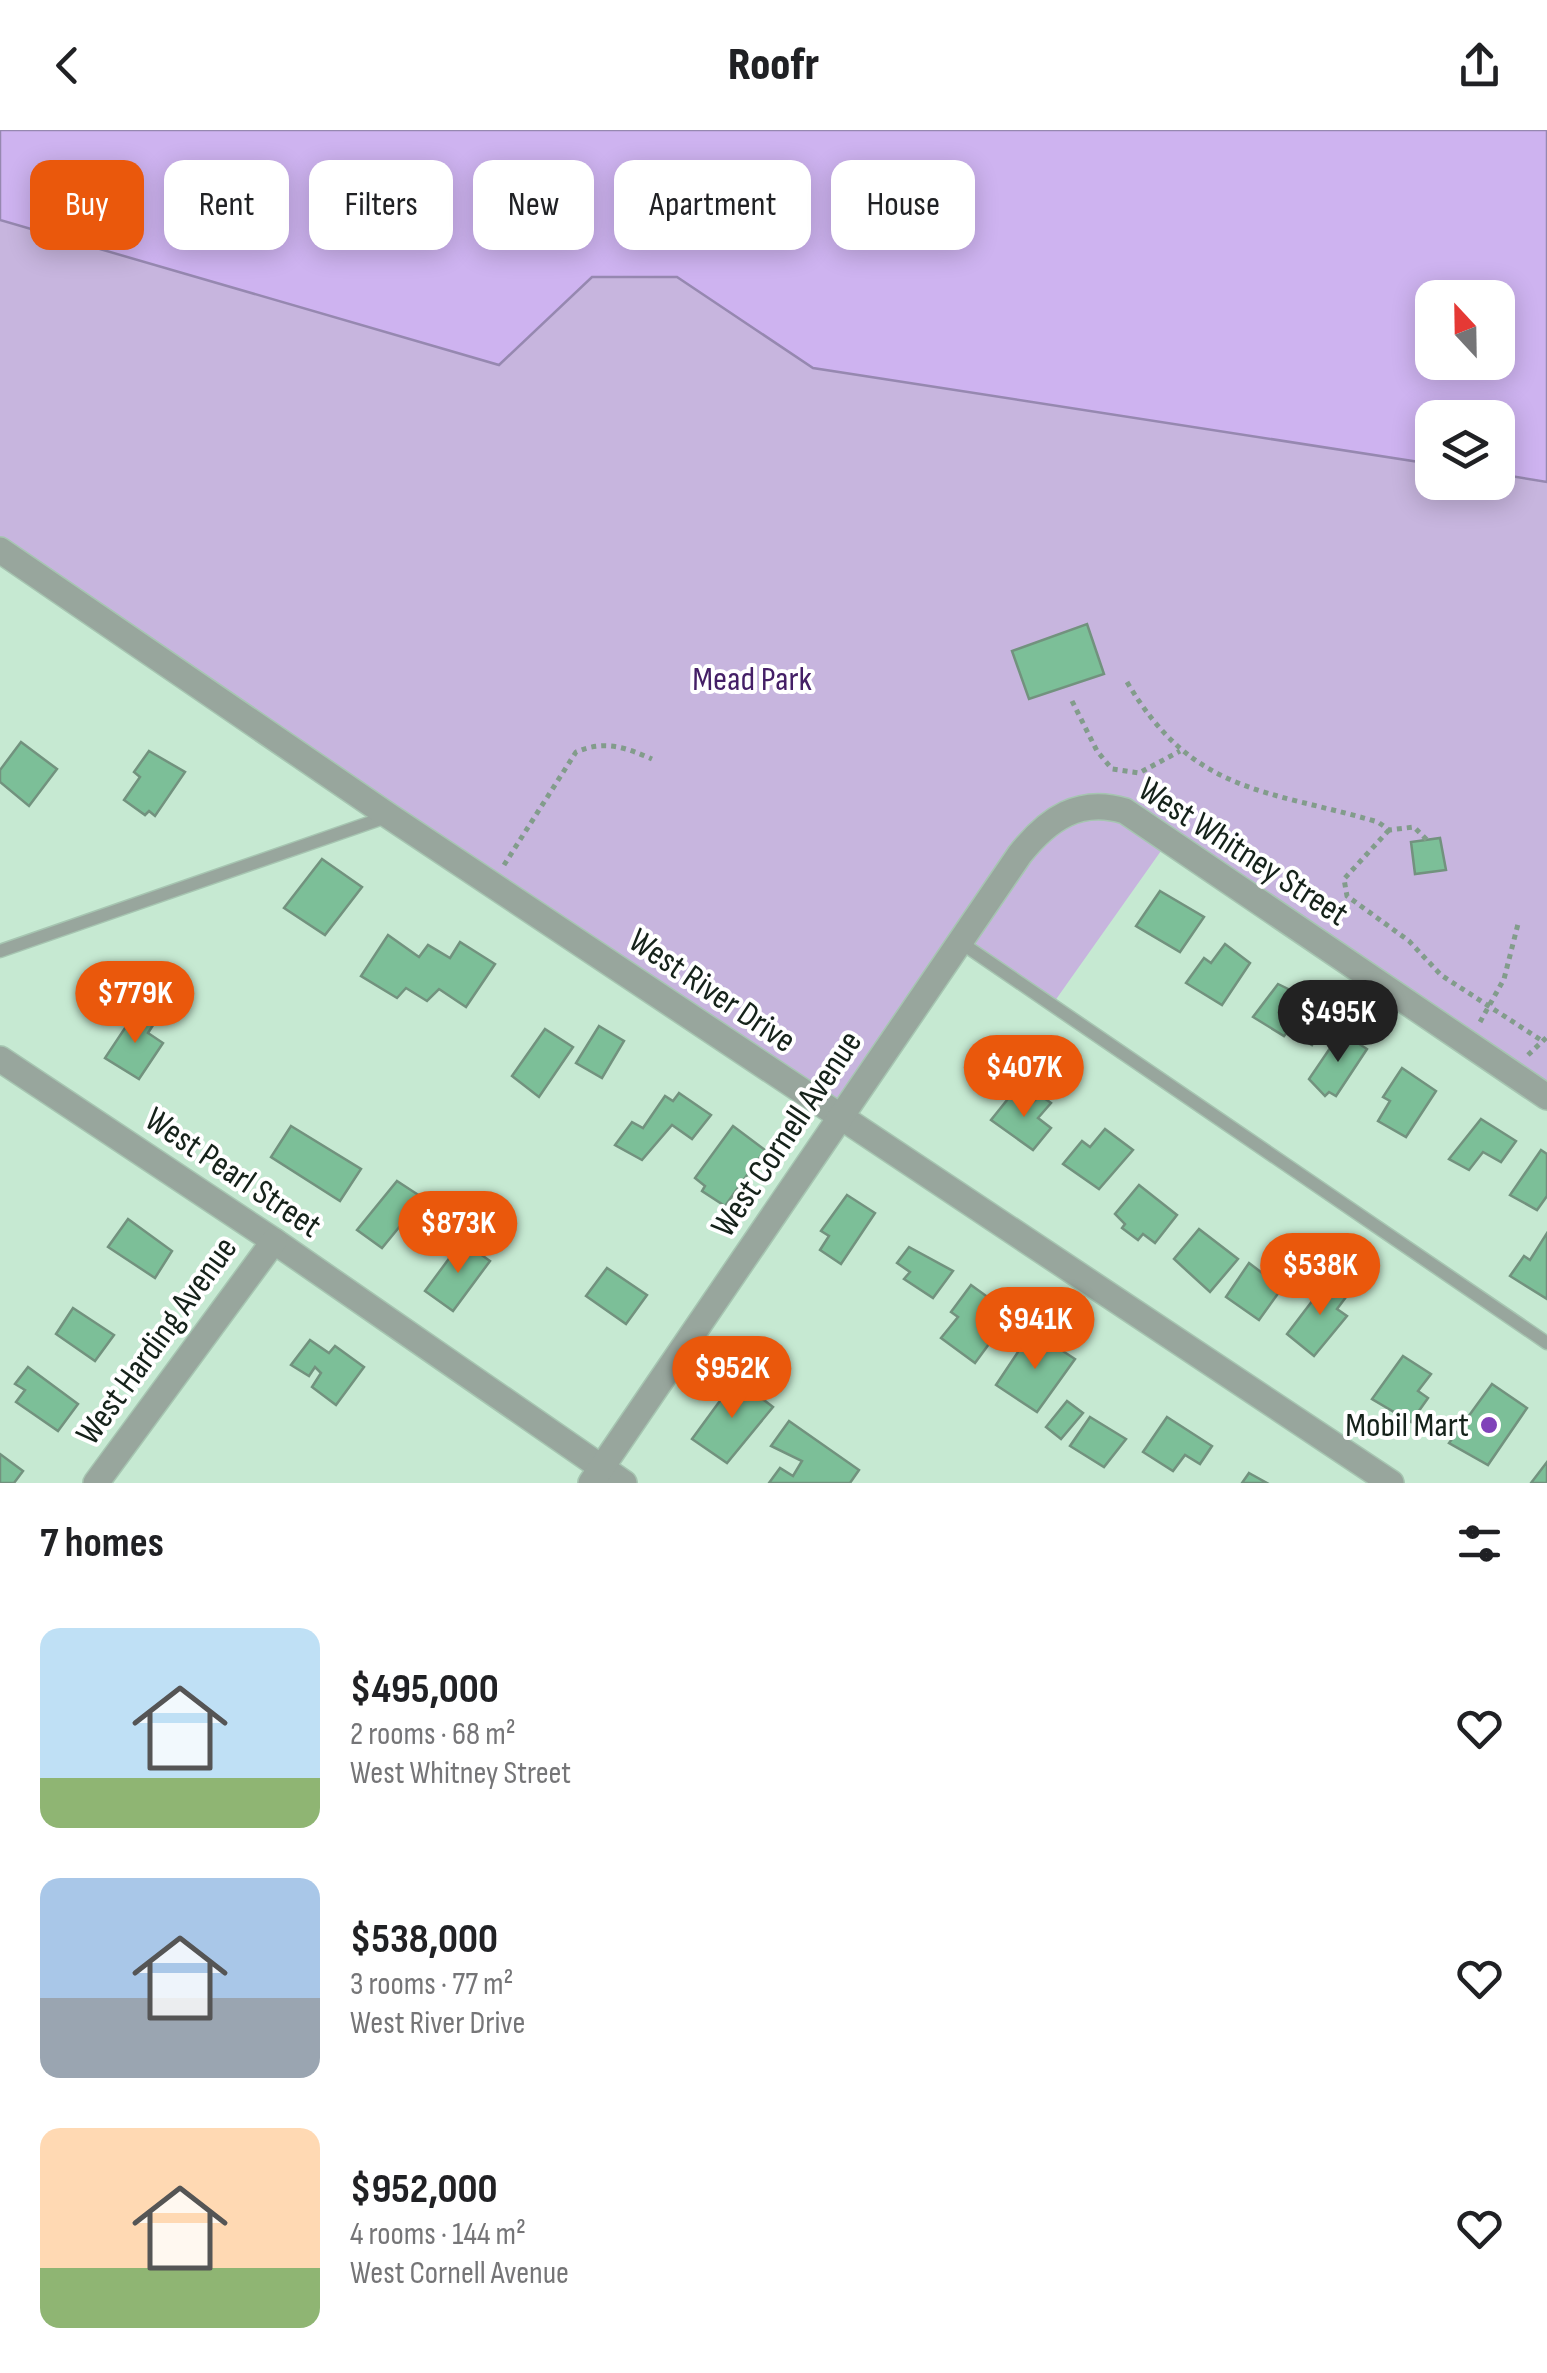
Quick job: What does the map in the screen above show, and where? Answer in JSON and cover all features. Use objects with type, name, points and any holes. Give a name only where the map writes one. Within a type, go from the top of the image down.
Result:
[{"type":"street","name":"West River Drive","points":[[0,550],[840,1119],[1391,1483]]},
{"type":"street","name":"West Whitney Street","points":[[1043,826],[1083,806],[1103,805],[1125,811],[1547,1098]]},
{"type":"street","name":"West Cornell Avenue","points":[[597,1476],[1043,826]]},
{"type":"street","name":"West Pearl Street","points":[[0,1060],[274,1241],[597,1476],[624,1483]]},
{"type":"street","name":"West Harding Avenue","points":[[96,1483],[274,1241]]},
{"type":"lane","points":[[0,951],[389,816]]},
{"type":"lane","points":[[960,942],[1547,1343]]},
{"type":"path","points":[[1127,682],[1144,710],[1180,752],[1214,775],[1251,790],[1351,814],[1389,830],[1414,826],[1427,840]]},
{"type":"path","points":[[1072,701],[1112,769],[1140,773],[1180,752]]},
{"type":"path","points":[[491,884],[576,752],[595,744],[619,746],[652,760]]},
{"type":"path","points":[[1389,830],[1344,879],[1347,896],[1409,941],[1441,976],[1542,1040]]},
{"type":"path","points":[[1497,997],[1518,924]]},
{"type":"green space","name":"Mead Park","points":[[0,220],[30,229],[30,250],[103,250],[498,365],[592,277],[677,277],[813,368],[1415,461],[1415,500],[1515,500],[1515,477],[1547,482],[1547,1097],[1168,841],[1052,1005],[960,943],[840,1119],[0,550]]},
{"type":"shaded area","points":[[0,130],[1547,130],[1547,482],[1515,477],[1515,400],[1415,400],[1415,461],[813,368],[677,277],[592,277],[499,365],[103,250],[144,250],[144,160],[30,160],[30,229],[0,220]]},
{"type":"building","points":[[1087,624],[1104,674],[1029,699],[1012,651]]},
{"type":"building","points":[[21,742],[57,769],[29,806],[0,782],[0,770]]},
{"type":"building","points":[[149,751],[185,772],[155,816],[149,811],[145,815],[124,800],[140,777],[134,772]]},
{"type":"building","points":[[1440,838],[1446,870],[1415,874],[1411,842]]},
{"type":"building","points":[[322,859],[362,887],[325,935],[284,908]]},
{"type":"building","points":[[1160,891],[1204,917],[1180,952],[1136,926]]},
{"type":"building","points":[[388,935],[419,957],[428,945],[450,958],[460,942],[495,964],[466,1007],[439,989],[427,1001],[406,988],[397,998],[361,976]]},
{"type":"building","points":[[1225,944],[1250,963],[1222,1005],[1186,983],[1204,958],[1211,963]]},
{"type":"building","points":[[1278,984],[1319,1004],[1316,1008],[1331,1016],[1312,1045],[1288,1031],[1284,1036],[1253,1017]]},
{"type":"building","points":[[137,1010],[155,1022],[148,1033],[163,1043],[139,1079],[105,1058]]},
{"type":"building","points":[[599,1026],[624,1041],[602,1078],[576,1063]]},
{"type":"building","points":[[545,1029],[573,1047],[539,1097],[512,1076]]},
{"type":"building","points":[[1341,1032],[1367,1049],[1336,1096],[1329,1092],[1325,1096],[1309,1079]]},
{"type":"building","points":[[1402,1068],[1436,1091],[1406,1137],[1378,1121],[1390,1101],[1383,1097]]},
{"type":"building","points":[[679,1093],[711,1115],[692,1139],[672,1125],[642,1160],[615,1145],[632,1122],[643,1128],[665,1096],[673,1101]]},
{"type":"building","points":[[1012,1094],[1030,1105],[1040,1095],[1051,1103],[1038,1118],[1051,1128],[1033,1150],[991,1120]]},
{"type":"building","points":[[1481,1119],[1516,1141],[1501,1162],[1483,1152],[1469,1170],[1449,1159]]},
{"type":"building","points":[[291,1126],[361,1169],[340,1201],[271,1157]]},
{"type":"building","points":[[733,1126],[765,1150],[725,1206],[702,1191],[705,1186],[695,1178]]},
{"type":"building","points":[[1105,1129],[1133,1150],[1099,1189],[1063,1164],[1082,1141],[1090,1147]]},
{"type":"building","points":[[1541,1150],[1547,1154],[1547,1196],[1537,1210],[1510,1195]]},
{"type":"building","points":[[397,1181],[423,1198],[382,1248],[357,1230]]},
{"type":"building","points":[[1139,1185],[1177,1215],[1155,1243],[1143,1234],[1138,1240],[1122,1228],[1125,1224],[1115,1214]]},
{"type":"building","points":[[847,1195],[875,1213],[841,1264],[820,1250],[829,1236],[821,1231]]},
{"type":"building","points":[[128,1219],[172,1251],[155,1278],[108,1247]]},
{"type":"building","points":[[1199,1229],[1238,1259],[1210,1292],[1174,1259]]},
{"type":"building","points":[[1547,1233],[1547,1299],[1510,1276],[1524,1256],[1530,1260]]},
{"type":"building","points":[[462,1241],[490,1261],[453,1311],[425,1291]]},
{"type":"building","points":[[909,1247],[953,1271],[933,1298],[904,1279],[910,1272],[897,1263]]},
{"type":"building","points":[[1249,1263],[1282,1288],[1259,1320],[1226,1297]]},
{"type":"building","points":[[607,1268],[647,1295],[626,1324],[586,1296]]},
{"type":"building","points":[[1329,1279],[1349,1293],[1337,1309],[1347,1316],[1314,1356],[1287,1334]]},
{"type":"building","points":[[971,1285],[1011,1314],[975,1363],[941,1338],[958,1317],[951,1312]]},
{"type":"building","points":[[73,1308],[114,1335],[95,1361],[56,1334]]},
{"type":"building","points":[[1032,1331],[1075,1359],[1037,1412],[996,1385]]},
{"type":"building","points":[[310,1340],[329,1353],[335,1346],[364,1367],[336,1405],[312,1387],[321,1373],[315,1367],[309,1376],[291,1365]]},
{"type":"building","points":[[1403,1356],[1431,1374],[1418,1391],[1428,1398],[1411,1422],[1372,1399]]},
{"type":"building","points":[[28,1367],[78,1404],[58,1431],[16,1402],[25,1390],[15,1384]]},
{"type":"building","points":[[736,1379],[773,1407],[727,1463],[692,1439]]},
{"type":"building","name":"Mobil Mart","points":[[1492,1384],[1527,1408],[1488,1465],[1449,1443]]},
{"type":"building","points":[[1067,1401],[1083,1413],[1061,1439],[1046,1427]]},
{"type":"building","points":[[1090,1417],[1126,1439],[1104,1467],[1070,1446]]},
{"type":"building","points":[[1167,1417],[1212,1446],[1200,1464],[1185,1455],[1173,1471],[1143,1452]]},
{"type":"building","points":[[789,1421],[859,1470],[850,1483],[769,1483],[780,1468],[793,1476],[802,1461],[771,1446]]},
{"type":"building","points":[[0,1454],[23,1471],[14,1483],[0,1483]]},
{"type":"building","points":[[1547,1462],[1547,1483],[1531,1483]]},
{"type":"building","points":[[1249,1473],[1267,1483],[1242,1483]]},
{"type":"place","name":"Mobil Mart","points":[[1489,1425]]}]
